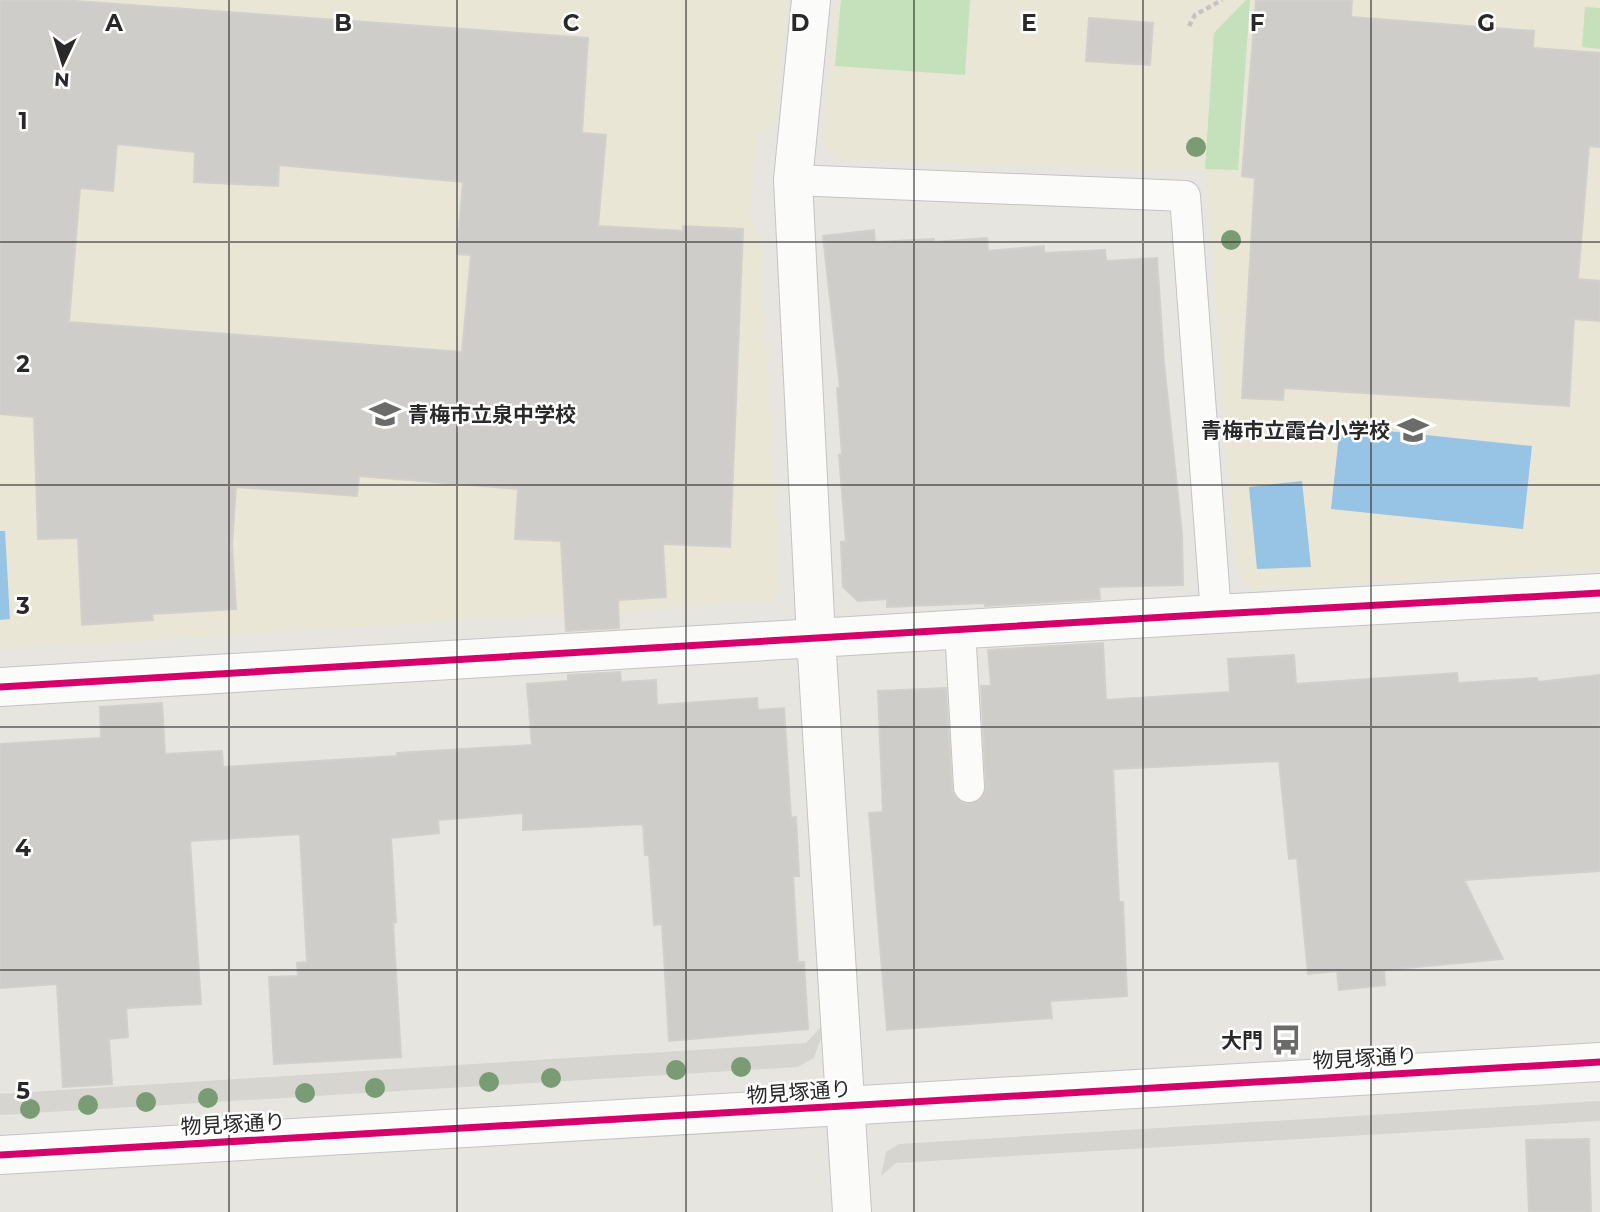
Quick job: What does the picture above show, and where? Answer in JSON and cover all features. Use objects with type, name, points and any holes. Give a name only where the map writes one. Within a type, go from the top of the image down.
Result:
[{"type":"street","points":[[811,0],[793,180],[816,638],[852,1212]]},
{"type":"street","points":[[0,687],[1600,593]]},
{"type":"street","name":"物見塚通り","points":[[0,1155],[1600,1062]]},
{"type":"lane","points":[[793,180],[1185,196],[1216,614]]},
{"type":"lane","points":[[960,629],[969,787]]},
{"type":"path","points":[[1189,26],[1195,15],[1222,0]]},
{"type":"shaded area","name":"青梅市立泉中学校","points":[[0,0],[788,0],[776,124],[757,137],[750,216],[760,238],[781,591],[771,602],[0,649]]},
{"type":"shaded area","name":"青梅市立霞台小学校","points":[[835,0],[1600,0],[1600,569],[1253,590],[1236,573],[1207,174],[836,159],[823,143]]},
{"type":"shaded area","points":[[821,1027],[821,1038],[814,1058],[798,1067],[0,1115],[0,1094],[806,1043]]},
{"type":"shaded area","points":[[1600,1101],[1600,1121],[896,1163],[881,1176],[886,1152],[899,1144]]},
{"type":"green space","points":[[841,0],[970,0],[965,75],[835,66]]},
{"type":"green space","points":[[1246,0],[1250,0],[1238,170],[1205,169],[1214,33]]},
{"type":"green space","points":[[1585,7],[1600,8],[1600,49],[1582,47]]},
{"type":"water","points":[[1340,426],[1532,446],[1523,529],[1331,509]]},
{"type":"water","points":[[1302,481],[1311,567],[1257,569],[1249,487]]},
{"type":"water","points":[[0,531],[5,531],[10,619],[0,620]]},
{"type":"building","name":"青梅市立泉中学校","points":[[0,0],[61,0],[588,38],[582,133],[606,135],[598,226],[683,231],[683,226],[743,229],[730,547],[663,544],[666,597],[618,600],[619,628],[566,631],[561,541],[515,539],[518,489],[359,476],[357,496],[236,487],[232,544],[236,609],[152,614],[153,620],[82,625],[78,538],[38,539],[34,417],[0,414]],"holes":[[[117,144],[195,152],[194,182],[278,186],[279,165],[463,182],[457,254],[471,255],[462,352],[69,322],[80,188],[113,191]]]},
{"type":"building","points":[[1256,0],[1352,0],[1351,17],[1534,31],[1533,48],[1600,53],[1600,147],[1589,146],[1578,279],[1600,281],[1600,321],[1574,319],[1569,406],[1284,388],[1283,400],[1242,398],[1255,178],[1242,176]]},
{"type":"building","points":[[1089,18],[1153,23],[1150,65],[1086,61]]},
{"type":"building","points":[[874,230],[875,242],[934,239],[934,242],[987,238],[988,251],[1044,246],[1044,253],[1105,250],[1106,261],[1157,258],[1164,363],[1182,534],[1183,585],[1099,587],[1100,599],[985,606],[985,603],[887,607],[887,599],[858,601],[843,587],[841,542],[846,541],[839,455],[842,455],[837,388],[840,388],[823,236]]},
{"type":"building","points":[[1103,643],[1106,700],[1230,692],[1228,659],[1294,655],[1296,684],[1457,673],[1458,683],[1537,678],[1538,682],[1600,675],[1600,871],[1464,880],[1503,959],[1384,970],[1385,985],[1339,990],[1337,971],[1308,974],[1297,858],[1289,859],[1279,761],[1113,769],[1119,902],[1123,902],[1127,996],[1050,1001],[1052,1018],[887,1030],[869,813],[883,812],[878,691],[946,688],[952,789],[954,796],[961,802],[971,804],[979,801],[986,787],[981,686],[991,686],[988,650]]},
{"type":"building","points":[[620,672],[621,682],[656,680],[657,705],[757,698],[758,710],[784,708],[791,818],[796,817],[799,876],[793,876],[798,962],[804,962],[808,1029],[669,1041],[662,924],[654,925],[649,855],[645,855],[643,824],[523,830],[523,813],[438,820],[439,833],[391,838],[401,1057],[274,1064],[269,977],[298,976],[297,963],[307,962],[300,834],[190,841],[201,1004],[126,1008],[128,1037],[109,1039],[112,1084],[63,1087],[57,984],[0,988],[0,744],[101,738],[100,707],[162,703],[165,754],[222,751],[223,767],[532,745],[527,684],[568,681],[568,675]]},
{"type":"building","points":[[1589,1139],[1591,1212],[1529,1212],[1526,1140]]},
{"type":"cycle path","points":[[0,687],[1600,593]]},
{"type":"cycle path","points":[[0,1155],[1600,1062]]},
{"type":"place","name":"青梅市立泉中学校","points":[[385,414]]},
{"type":"place","name":"青梅市立霞台小学校","points":[[1413,430]]},
{"type":"place","name":"大門","points":[[1286,1040]]}]
